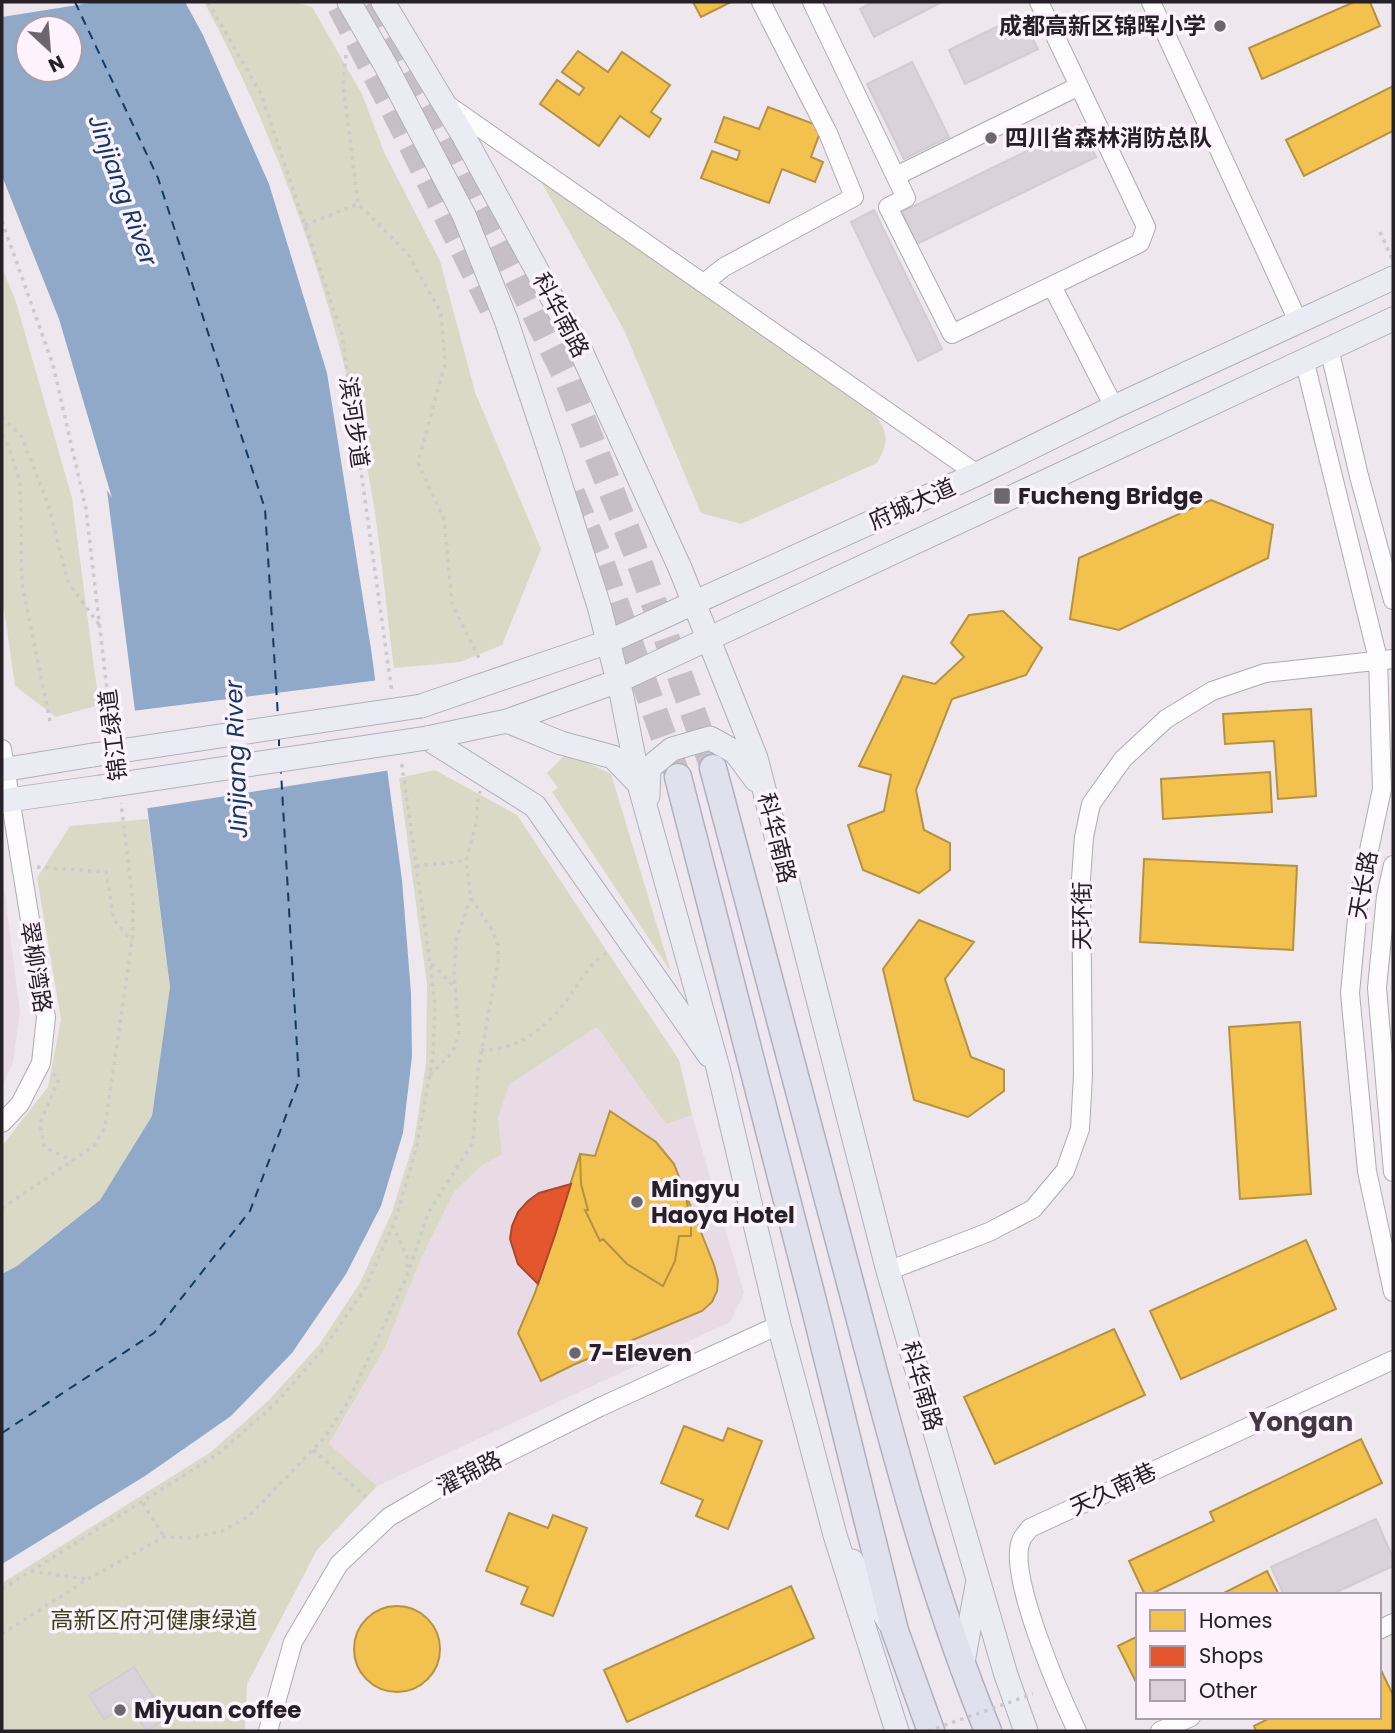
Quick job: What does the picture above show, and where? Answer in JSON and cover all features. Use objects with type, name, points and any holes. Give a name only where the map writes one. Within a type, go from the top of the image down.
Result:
[{"type":"highway","name":"科华南路","points":[[713,768],[876,1379],[928,1562],[962,1668],[988,1731]]},
{"type":"highway","points":[[678,777],[895,1631],[929,1731]]},
{"type":"main road","points":[[349,2],[386,66],[464,215],[506,320],[599,606],[639,784],[718,1068],[779,1325],[835,1535],[897,1731]]},
{"type":"main road","name":"科华南路","points":[[383,2],[443,103],[580,349],[694,601],[756,758],[888,1271],[978,1580],[1026,1731]]},
{"type":"main road","name":"府城大道","points":[[3,763],[93,755],[421,706],[608,642],[977,474],[1114,407],[1393,278]]},
{"type":"main road","name":"府城大道","points":[[6,801],[110,790],[427,738],[507,721],[618,681],[1393,318]]},
{"type":"main road","points":[[507,721],[561,743],[613,757],[639,784]]},
{"type":"main road","points":[[427,738],[535,806],[718,1068]]},
{"type":"main road","points":[[647,812],[649,768],[672,749],[710,738],[735,752],[766,794]]},
{"type":"main road","points":[[835,1535],[895,1631]]},
{"type":"main road","points":[[962,1668],[978,1580]]},
{"type":"street","points":[[704,283],[724,267],[854,197],[828,133],[761,2]]},
{"type":"street","points":[[812,2],[906,198],[888,207],[952,334],[1140,243],[1146,226],[1039,2]]},
{"type":"street","points":[[1150,2],[1298,321]]},
{"type":"street","points":[[896,176],[1079,86]]},
{"type":"street","points":[[443,103],[977,474]]},
{"type":"street","points":[[1052,286],[1114,407]]},
{"type":"street","points":[[1329,348],[1359,476],[1393,600]]},
{"type":"street","name":"天长路","points":[[1304,359],[1386,659],[1382,789],[1359,897],[1350,993],[1367,1171],[1393,1292]]},
{"type":"street","name":"天环街","points":[[888,1271],[989,1232],[1033,1209],[1065,1171],[1080,1129],[1083,1075],[1081,880],[1084,837],[1091,804],[1123,759],[1166,719],[1212,691],[1265,673],[1386,659]]},
{"type":"street","name":"翠柳湾路","points":[[2,1123],[20,1104],[41,1063],[46,1017],[6,801],[3,763]]},
{"type":"street","name":"天长路","points":[[1393,865],[1386,896],[1377,988],[1393,1172]]},
{"type":"street","name":"濯锦路","points":[[268,1731],[293,1642],[339,1564],[389,1517],[447,1483],[600,1407],[779,1325]]},
{"type":"street","name":"天久南巷","points":[[1077,1731],[1052,1678],[1018,1563],[1020,1542],[1030,1528],[1393,1360]]},
{"type":"street","points":[[1160,1731],[1187,1719]]},
{"type":"path","name":"滨河步道","points":[[208,2],[261,94],[342,335],[393,703]]},
{"type":"path","points":[[346,55],[343,83],[358,204],[408,254],[441,313],[445,364],[418,463],[444,519],[452,604],[480,660]]},
{"type":"path","points":[[305,225],[358,204]]},
{"type":"path","name":"锦江绿道","points":[[2,221],[53,365],[86,509],[113,737]]},
{"type":"path","points":[[1380,232],[1393,261]]},
{"type":"path","points":[[2,417],[22,437],[49,507],[68,582],[100,627]]},
{"type":"path","points":[[2,435],[20,482],[22,584],[51,726]]},
{"type":"path","points":[[2,1589],[218,1454],[275,1404],[325,1347],[366,1287],[392,1225],[417,1145],[433,1056],[435,1006],[401,758]]},
{"type":"path","points":[[2,1634],[88,1579],[164,1537],[190,1538],[222,1531],[248,1516],[325,1437],[348,1402],[407,1276],[428,1213],[473,1142],[481,1050],[498,963],[498,945],[492,930],[471,898],[466,861],[477,820],[479,794],[486,775]]},
{"type":"path","name":"锦江绿道","points":[[2,1208],[94,1146],[105,1127],[132,941],[133,903],[110,790]]},
{"type":"path","points":[[416,866],[466,861]]},
{"type":"path","points":[[20,866],[106,872],[114,920],[132,941]]},
{"type":"path","points":[[429,1077],[453,1052],[458,1033],[456,940],[471,898]]},
{"type":"path","points":[[481,1050],[498,1051],[513,1046],[540,1029],[563,1005],[593,961],[608,952]]},
{"type":"path","points":[[430,963],[456,989]]},
{"type":"path","points":[[41,1063],[60,1079],[40,1124],[44,1147],[73,1161]]},
{"type":"path","points":[[392,1225],[407,1256],[407,1276]]},
{"type":"path","points":[[313,1450],[366,1497]]},
{"type":"path","points":[[142,1502],[164,1537]]},
{"type":"path","points":[[31,1571],[88,1579]]},
{"type":"path","points":[[929,1731],[1033,1694]]},
{"type":"shaded area","points":[[2,871],[20,1012],[13,1062],[2,1087]]},
{"type":"shaded area","points":[[597,1027],[666,1123],[692,1115],[744,1293],[730,1322],[377,1486],[329,1445],[384,1350],[420,1261],[454,1192],[481,1166],[502,1154],[498,1118],[509,1085]]},
{"type":"green space","points":[[204,2],[295,2],[312,7],[362,94],[384,152],[440,261],[475,392],[541,549],[502,645],[460,662],[394,668],[372,492],[354,407],[322,287],[282,170],[232,57]]},
{"type":"green space","points":[[541,181],[871,409],[881,423],[885,435],[884,447],[877,463],[741,524],[701,513],[624,330]]},
{"type":"green space","points":[[2,267],[16,302],[72,498],[99,705],[56,717],[15,686],[2,595]]},
{"type":"green space","points":[[567,753],[611,774],[671,972],[552,792],[558,788],[547,773]]},
{"type":"green space","name":"高新区府河健康绿道","points":[[435,770],[517,815],[679,1060],[692,1115],[666,1124],[597,1027],[509,1085],[498,1118],[502,1154],[481,1166],[454,1192],[420,1261],[384,1350],[329,1444],[377,1486],[317,1550],[247,1684],[245,1731],[2,1731],[2,1583],[211,1452],[268,1401],[319,1345],[360,1283],[392,1212],[414,1141],[426,1063],[427,985],[399,778]]},
{"type":"green space","points":[[148,819],[170,987],[152,1116],[100,1200],[17,1266],[2,1274],[2,1146],[48,1087],[61,1019],[37,878],[70,826]]},
{"type":"water","name":"Jinjiang River","points":[[2,2],[185,2],[203,35],[269,184],[327,373],[371,649],[402,880],[411,993],[412,1056],[403,1133],[381,1206],[346,1274],[292,1353],[231,1416],[145,1476],[2,1564],[2,1274],[17,1266],[100,1200],[152,1116],[170,987],[107,490],[112,498],[59,319],[2,176]]},
{"type":"pier","points":[[2,2],[96,2],[14,14],[2,17]]},
{"type":"pier","points":[[379,680],[391,770],[143,809],[132,711]]},
{"type":"building: Homes","points":[[693,2],[731,2],[701,17]]},
{"type":"building: Homes","points":[[1354,2],[1370,2],[1380,26],[1262,79],[1249,48]]},
{"type":"building: Homes","points":[[578,51],[608,72],[622,52],[670,85],[651,112],[661,119],[649,137],[620,116],[599,146],[540,104],[557,80],[579,95],[584,88],[562,72]]},
{"type":"building: Homes","points":[[1393,86],[1393,131],[1304,176],[1286,140]]},
{"type":"building: Homes","points":[[768,107],[822,127],[811,157],[823,162],[815,182],[782,169],[769,203],[701,178],[712,151],[737,160],[740,151],[715,142],[724,117],[759,129]]},
{"type":"building: Homes","points":[[1211,500],[1273,525],[1268,558],[1119,630],[1070,619],[1079,558]]},
{"type":"building: Homes","points":[[1003,611],[1042,648],[1026,675],[952,699],[916,790],[924,830],[950,843],[950,870],[919,893],[863,870],[848,825],[884,811],[891,775],[859,766],[903,676],[935,684],[964,657],[951,643],[969,615]]},
{"type":"building: Homes","points":[[1311,709],[1316,796],[1278,799],[1274,741],[1225,744],[1223,714]]},
{"type":"building: Homes","points":[[1270,772],[1272,812],[1163,819],[1161,779]]},
{"type":"building: Homes","points":[[1144,859],[1297,866],[1293,950],[1140,942]]},
{"type":"building: Homes","points":[[919,920],[974,942],[945,979],[971,1057],[1004,1070],[1004,1091],[968,1117],[914,1100],[883,969]]},
{"type":"building: Homes","points":[[1300,1022],[1311,1194],[1240,1199],[1229,1027]]},
{"type":"building: Homes","name":"Mingyu Haoya Hotel","points":[[610,1111],[656,1142],[674,1164],[685,1192],[691,1236],[679,1236],[675,1261],[663,1286],[627,1264],[603,1239],[600,1241],[585,1210],[588,1210],[581,1184],[580,1154],[595,1156]]},
{"type":"building: Homes","points":[[580,1154],[581,1184],[588,1210],[585,1210],[600,1241],[603,1239],[627,1264],[663,1286],[675,1261],[679,1236],[691,1236],[685,1192],[714,1265],[718,1280],[717,1291],[712,1302],[702,1311],[541,1381],[518,1333],[535,1293]]},
{"type":"building: Homes","points":[[1306,1240],[1336,1309],[1181,1379],[1150,1311]]},
{"type":"building: Homes","points":[[1114,1329],[1145,1395],[995,1464],[964,1397]]},
{"type":"building: Homes","points":[[684,1426],[723,1441],[728,1428],[762,1441],[728,1529],[696,1516],[703,1500],[661,1483]]},
{"type":"building: Homes","points":[[1361,1439],[1382,1483],[1153,1593],[1144,1593],[1129,1561],[1214,1521],[1210,1512]]},
{"type":"building: Homes","points":[[509,1513],[548,1528],[553,1515],[587,1528],[553,1616],[521,1604],[528,1587],[486,1571]]},
{"type":"building: Homes","points":[[1267,1571],[1278,1593],[1224,1593]]},
{"type":"building: Homes","points":[[791,1586],[814,1638],[627,1722],[604,1670]]},
{"type":"building: Homes","points":[[389,1606],[405,1606],[428,1618],[437,1632],[440,1649],[437,1666],[428,1680],[405,1692],[389,1692],[373,1685],[361,1673],[354,1657],[354,1641],[361,1625],[373,1613]]},
{"type":"building: Homes","points":[[1136,1637],[1136,1682],[1118,1646]]},
{"type":"building: Homes","points":[[1381,1670],[1393,1695],[1393,1731],[1256,1731],[1254,1726],[1268,1719],[1381,1719]]},
{"type":"building: Shops","points":[[571,1184],[538,1284],[518,1264],[510,1239],[512,1226],[518,1212],[539,1193]]},
{"type":"building: Other","points":[[873,2],[942,2],[874,37],[860,9]]},
{"type":"building: Other","points":[[1021,15],[1038,49],[965,84],[949,50]]},
{"type":"building: Other","points":[[912,62],[949,137],[904,159],[867,84]]},
{"type":"building: Other","points":[[1080,125],[1096,157],[917,244],[902,212]]},
{"type":"building: Other","points":[[874,210],[942,349],[918,361],[851,222]]},
{"type":"building: Other","points":[[1376,1519],[1393,1558],[1393,1566],[1334,1593],[1283,1593],[1271,1567]]},
{"type":"building: Other","points":[[134,1667],[167,1718],[147,1731],[127,1704],[104,1719],[89,1695]]},
{"type":"ferry route","points":[[75,2],[158,178],[265,509],[278,717]]},
{"type":"ferry route","points":[[279,737],[279,748]]},
{"type":"ferry route","points":[[2,1433],[154,1333],[250,1211],[299,1081],[281,772]]},
{"type":"tunnel","points":[[372,2],[436,114],[567,379],[636,553],[713,768]]},
{"type":"tunnel","points":[[340,6],[493,310]]},
{"type":"tunnel","points":[[572,493],[602,564],[678,777]]},
{"type":"place","name":"成都高新区锦晖小学","points":[[1220,26]]},
{"type":"place","name":"四川省森林消防总队","points":[[991,138]]},
{"type":"place","name":"Fucheng Bridge","points":[[1002,496]]},
{"type":"place","name":"Mingyu Haoya Hotel","points":[[637,1202]]},
{"type":"place","name":"7-Eleven","points":[[575,1353]]},
{"type":"place","name":"Miyuan coffee","points":[[120,1710]]},
{"type":"district","name":"Yongan","points":[[1301,1422]]}]
